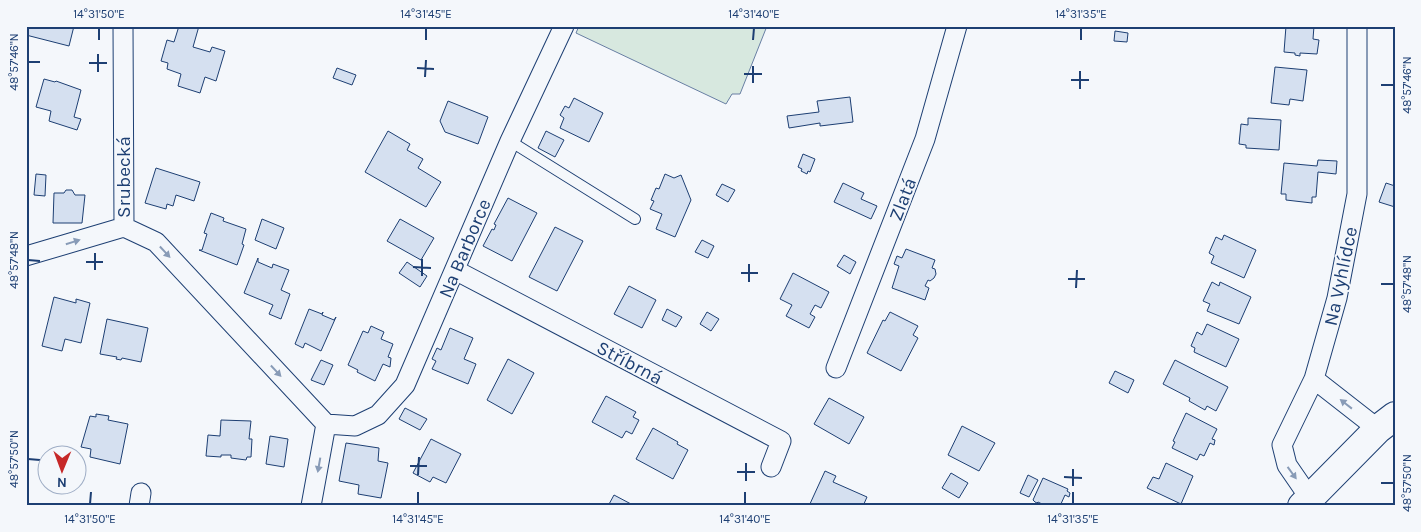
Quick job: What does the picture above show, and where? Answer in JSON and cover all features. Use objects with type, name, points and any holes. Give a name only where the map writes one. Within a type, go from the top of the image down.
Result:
[{"type":"street","name":"Srubecká","points":[[26,256],[124,227],[123,26]]},
{"type":"street","name":"Zlatá","points":[[836,368],[925,139],[956,26]]},
{"type":"street","name":"Na Vyhlídce","points":[[1306,501],[1287,465],[1282,445],[1314,379],[1337,298],[1357,194],[1357,26]]},
{"type":"street","name":"Na Barborce","points":[[326,424],[355,426],[378,415],[405,385],[561,27]]},
{"type":"street","points":[[124,227],[156,242],[326,424],[311,506]]},
{"type":"street","name":"Stříbrná","points":[[455,270],[781,441],[771,467]]},
{"type":"street","points":[[1306,501],[1386,422],[1314,379]]},
{"type":"lane","points":[[510,141],[635,219]]},
{"type":"shaded area","points":[[579,26],[767,26],[740,94],[732,94],[726,104],[576,33]]},
{"type":"building","points":[[27,26],[74,26],[69,46],[26,35]]},
{"type":"building","points":[[179,26],[199,26],[193,47],[210,52],[212,47],[225,51],[216,81],[205,77],[200,93],[178,86],[181,74],[167,69],[168,63],[161,61],[167,40],[174,42]]},
{"type":"building","points":[[1286,26],[1314,26],[1313,39],[1319,40],[1317,54],[1300,53],[1300,56],[1295,55],[1295,53],[1284,52]]},
{"type":"building","points":[[1115,31],[1128,33],[1127,42],[1114,41]]},
{"type":"building","points":[[1275,67],[1307,70],[1303,101],[1290,99],[1289,105],[1271,103]]},
{"type":"building","points":[[337,68],[356,75],[352,85],[333,78]]},
{"type":"building","points":[[44,79],[56,81],[81,90],[74,117],[81,119],[77,130],[49,121],[51,111],[36,107]]},
{"type":"building","points":[[850,97],[853,122],[820,126],[820,123],[789,128],[787,116],[819,112],[817,101]]},
{"type":"building","points":[[574,98],[603,113],[589,142],[560,128],[564,118],[560,115],[565,106],[569,108]]},
{"type":"building","points":[[448,101],[488,117],[478,144],[445,132],[440,121]]},
{"type":"building","points":[[1248,118],[1281,120],[1279,150],[1246,148],[1246,145],[1239,144],[1241,124],[1248,125]]},
{"type":"building","points":[[388,131],[410,144],[407,150],[423,159],[418,168],[441,182],[426,207],[365,172]]},
{"type":"building","points":[[546,131],[564,140],[555,157],[538,148]]},
{"type":"building","points":[[803,154],[815,159],[810,172],[808,171],[807,174],[798,167]]},
{"type":"building","points":[[1318,160],[1337,161],[1336,174],[1318,172],[1316,197],[1312,197],[1312,203],[1286,200],[1286,194],[1281,194],[1284,163],[1317,166]]},
{"type":"building","points":[[156,168],[200,182],[194,201],[176,195],[173,206],[167,204],[166,209],[145,203]]},
{"type":"building","points":[[36,174],[46,175],[45,196],[34,195]]},
{"type":"building","points":[[665,174],[674,178],[681,175],[691,200],[675,237],[656,229],[662,214],[650,209],[654,201],[651,200],[656,188],[659,189]]},
{"type":"building","points":[[843,183],[864,193],[861,199],[877,206],[871,219],[834,202]]},
{"type":"building","points":[[1386,183],[1395,186],[1395,207],[1379,202]]},
{"type":"building","points":[[722,184],[735,190],[728,202],[716,195]]},
{"type":"building","points":[[66,190],[72,190],[75,195],[85,195],[82,223],[53,223],[54,193],[64,193]]},
{"type":"building","points":[[508,198],[537,213],[512,261],[483,246],[492,229],[494,230],[496,225],[494,224]]},
{"type":"building","points":[[211,213],[224,218],[223,221],[246,229],[242,244],[244,245],[237,265],[199,250],[202,250],[207,234],[204,233]]},
{"type":"building","points":[[262,219],[284,228],[276,249],[255,240]]},
{"type":"building","points":[[400,219],[434,238],[421,260],[387,241]]},
{"type":"building","points":[[555,227],[583,241],[557,291],[529,277]]},
{"type":"building","points":[[1224,235],[1256,250],[1244,278],[1211,263],[1214,256],[1209,253],[1216,237],[1222,240]]},
{"type":"building","points":[[702,240],[714,246],[708,258],[695,252]]},
{"type":"building","points":[[906,249],[935,260],[932,268],[935,269],[936,274],[930,281],[928,280],[925,286],[929,288],[925,300],[892,288],[899,266],[894,264],[897,256],[902,258]]},
{"type":"building","points":[[844,255],[856,262],[850,274],[837,266]]},
{"type":"building","points":[[258,258],[258,262],[272,268],[273,264],[289,270],[281,290],[290,294],[281,319],[269,314],[273,305],[244,293]]},
{"type":"building","points":[[407,262],[427,276],[420,287],[399,273]]},
{"type":"building","points":[[793,273],[829,292],[821,308],[815,305],[810,314],[815,317],[809,328],[786,316],[792,305],[780,299]]},
{"type":"building","points":[[1212,282],[1219,286],[1220,282],[1251,297],[1239,324],[1207,311],[1210,304],[1203,301]]},
{"type":"building","points":[[629,286],[656,300],[642,328],[614,314]]},
{"type":"building","points":[[54,297],[76,303],[76,299],[90,303],[81,343],[65,339],[62,351],[42,346]]},
{"type":"building","points":[[309,309],[322,314],[323,312],[322,315],[334,320],[336,317],[321,351],[305,343],[303,348],[295,344]]},
{"type":"building","points":[[667,309],[682,317],[676,327],[662,320]]},
{"type":"building","points":[[707,312],[719,319],[711,331],[700,324]]},
{"type":"building","points":[[890,312],[918,326],[913,335],[918,338],[901,371],[867,353],[883,320],[885,321]]},
{"type":"building","points":[[107,319],[148,328],[141,362],[122,358],[121,360],[116,359],[117,357],[100,354]]},
{"type":"building","points":[[1207,324],[1239,339],[1226,367],[1194,352],[1195,348],[1191,346],[1197,332],[1202,335]]},
{"type":"building","points":[[371,326],[384,332],[381,339],[393,344],[388,357],[391,358],[390,367],[383,364],[375,381],[348,365],[363,331],[368,333]]},
{"type":"building","points":[[450,328],[473,338],[464,359],[476,364],[468,384],[432,369],[436,361],[432,359],[437,348],[441,350]]},
{"type":"building","points":[[508,359],[534,373],[512,414],[487,400]]},
{"type":"building","points":[[321,360],[333,365],[324,385],[311,380]]},
{"type":"building","points":[[1175,360],[1228,387],[1216,411],[1207,406],[1205,410],[1189,401],[1190,398],[1163,384]]},
{"type":"building","points":[[1115,371],[1134,380],[1128,393],[1109,383]]},
{"type":"building","points":[[606,396],[636,412],[633,417],[639,420],[632,434],[626,431],[622,438],[592,422]]},
{"type":"building","points":[[829,398],[864,417],[849,444],[814,424]]},
{"type":"building","points":[[405,408],[427,419],[420,430],[399,419]]},
{"type":"building","points":[[1186,413],[1217,429],[1212,439],[1215,440],[1214,445],[1210,443],[1204,456],[1200,454],[1197,460],[1172,448],[1175,442],[1173,441]]},
{"type":"building","points":[[96,414],[109,416],[108,420],[128,424],[120,464],[90,457],[91,449],[88,448],[88,444],[82,444],[90,416],[96,417]]},
{"type":"building","points":[[221,420],[251,421],[249,439],[252,439],[251,457],[247,457],[246,460],[231,458],[231,455],[221,455],[221,457],[206,456],[208,435],[220,436]]},
{"type":"building","points":[[962,426],[995,443],[979,471],[948,455]]},
{"type":"building","points":[[653,428],[688,450],[673,479],[636,459]]},
{"type":"building","points":[[270,436],[288,439],[284,467],[266,464]]},
{"type":"building","points":[[431,439],[461,454],[446,483],[433,477],[430,482],[413,473]]},
{"type":"building","points":[[346,443],[379,448],[378,461],[388,463],[381,498],[358,494],[359,485],[339,481]]},
{"type":"building","points":[[1166,463],[1193,476],[1181,504],[1147,488],[1153,477],[1159,479]]},
{"type":"building","points":[[825,471],[836,476],[833,482],[867,497],[863,506],[809,506]]},
{"type":"building","points":[[951,473],[968,483],[959,498],[942,488]]},
{"type":"building","points":[[1028,475],[1038,480],[1029,497],[1020,493]]},
{"type":"building","points":[[1043,478],[1068,489],[1069,497],[1065,495],[1060,506],[1046,506],[1033,500]]},
{"type":"building","points":[[614,495],[631,504],[630,506],[608,506]]}]
